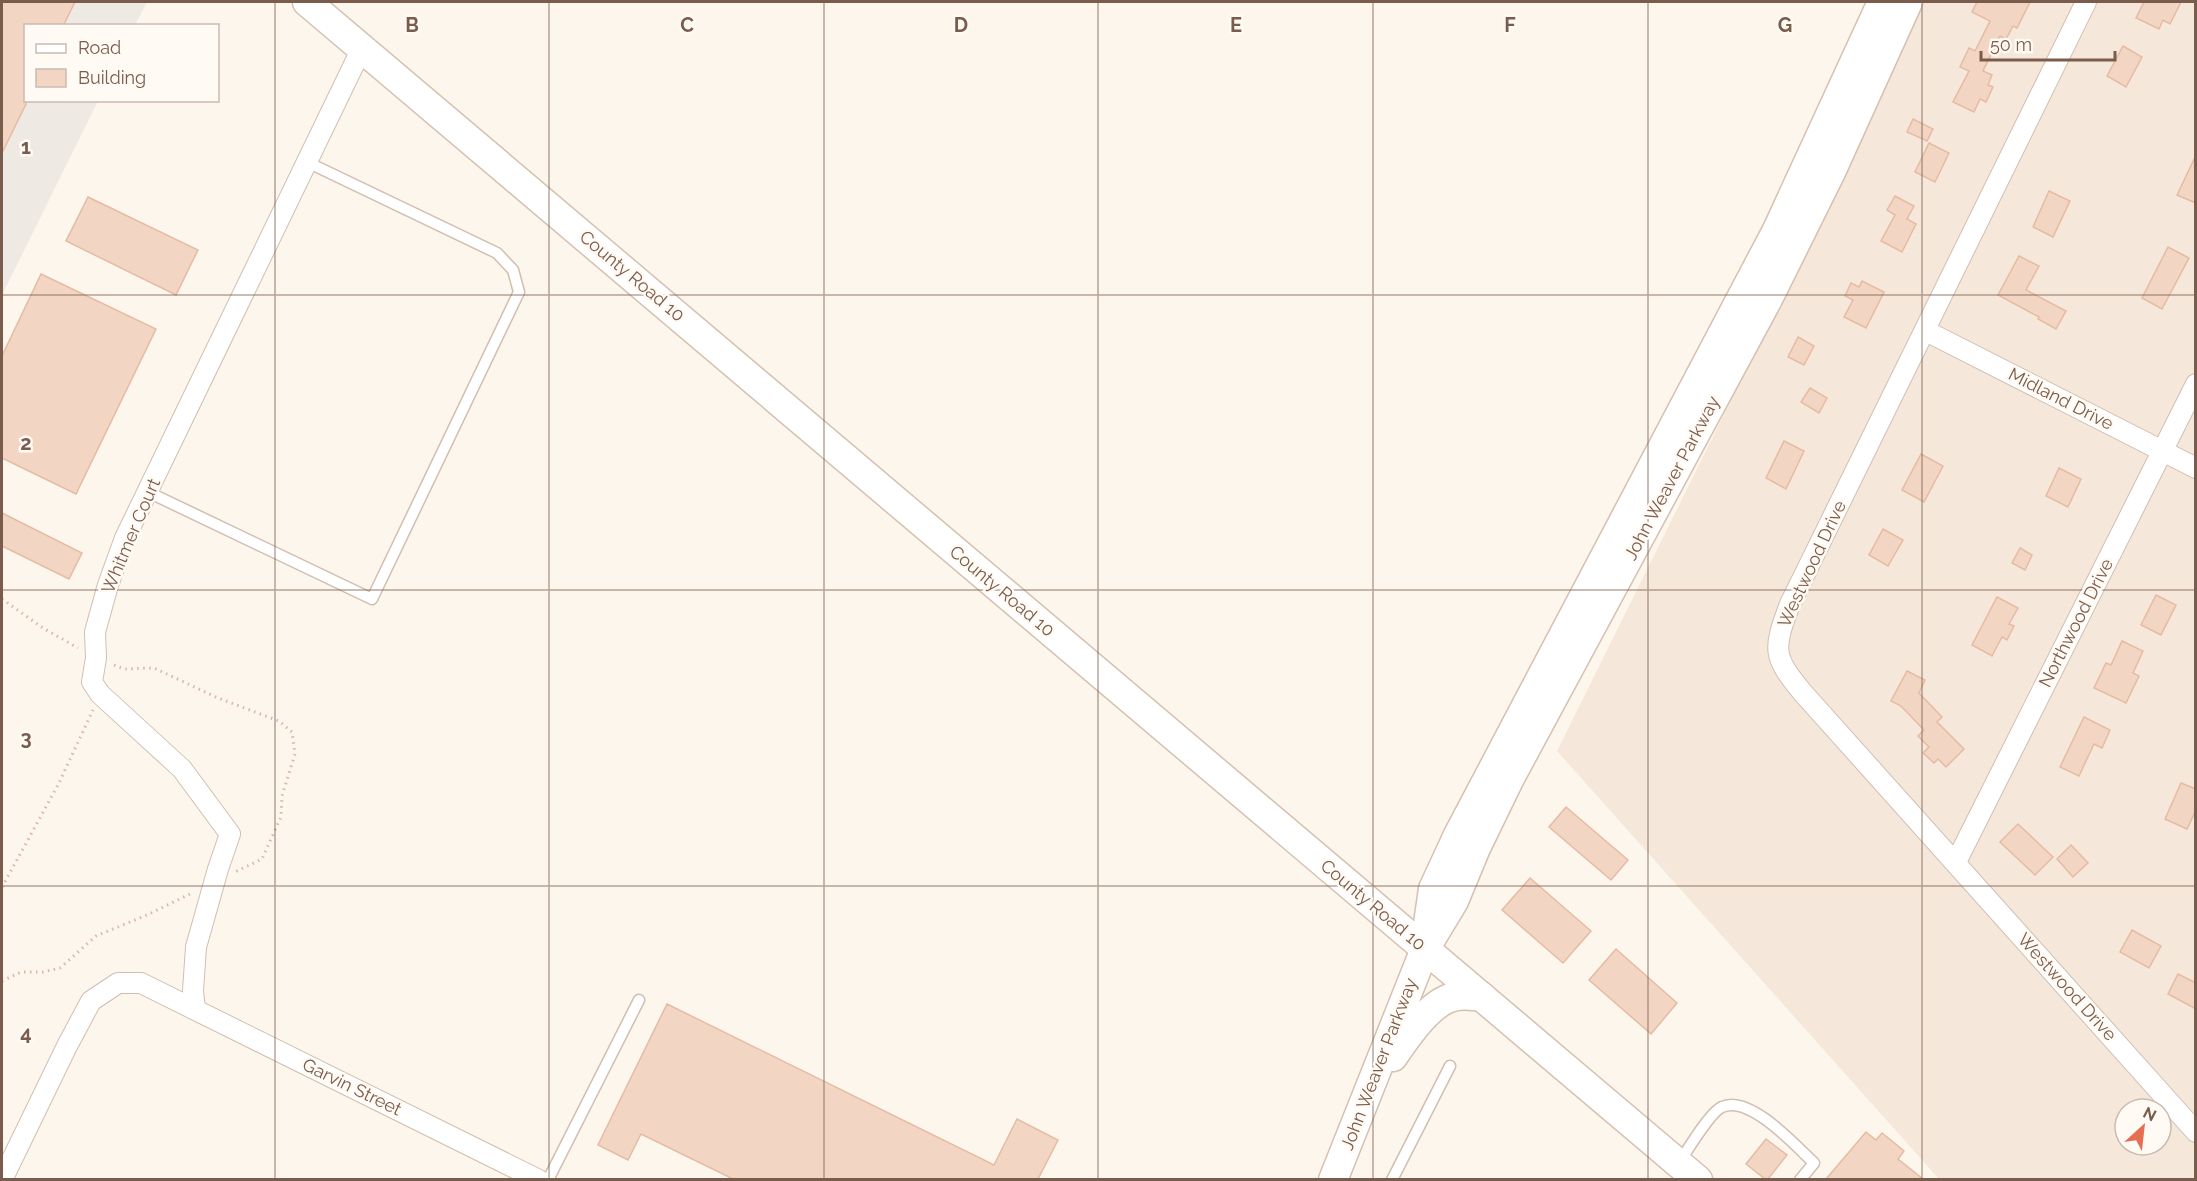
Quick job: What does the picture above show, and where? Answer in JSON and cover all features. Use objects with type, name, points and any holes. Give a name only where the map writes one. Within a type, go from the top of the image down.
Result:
[{"type":"main road","name":"County Road 10","points":[[307,2],[1688,1171]]},
{"type":"main road","name":"John Weaver Parkway","points":[[1425,949],[1433,890],[1458,835],[1777,230],[1882,2]]},
{"type":"main road","name":"John Weaver Parkway","points":[[1333,1179],[1425,949],[1454,901],[1476,848],[1510,778],[1778,279],[1831,172],[1908,2]]},
{"type":"main road","points":[[1373,1082],[1416,1026],[1437,1005],[1452,997],[1466,995],[1482,997]]},
{"type":"street","name":"Westwood Drive","points":[[2086,2],[1790,604],[1780,630],[1776,651],[1784,670],[1803,693],[2196,1132]]},
{"type":"street","name":"Whitmer Court","points":[[100,694],[92,682],[96,658],[95,632],[108,585],[125,538],[362,48]]},
{"type":"street","name":"Midland Drive","points":[[1926,331],[2196,468]]},
{"type":"street","name":"Northwood Drive","points":[[1956,862],[2196,384]]},
{"type":"street","points":[[100,694],[182,769],[230,834],[196,947],[193,991],[195,1009]]},
{"type":"street","name":"Garvin Street","points":[[2,1179],[91,1002],[117,983],[141,983],[166,994],[539,1179]]},
{"type":"lane","points":[[148,492],[372,599],[519,292],[513,270],[497,253],[307,162]]},
{"type":"lane","points":[[548,1179],[639,1000]]},
{"type":"lane","points":[[1392,1179],[1450,1066]]},
{"type":"lane","points":[[1688,1171],[1709,1120],[1720,1107],[1735,1104],[1756,1113],[1814,1163],[1800,1179]]},
{"type":"path","points":[[2,599],[43,628],[96,658],[124,669],[154,669],[218,698],[279,721],[292,732],[295,754],[292,770],[282,796],[281,817],[262,859],[147,915],[96,936],[60,968],[43,972],[21,972],[2,981]]},
{"type":"path","points":[[2,886],[58,785],[114,665]]},
{"type":"shaded area","points":[[2,2],[147,2],[136,24],[24,24],[24,102],[98,102],[2,295]]},
{"type":"shaded area","points":[[1920,2],[2195,2],[2195,1179],[1939,1179],[1557,751],[1809,243]]},
{"type":"building","points":[[2,2],[75,2],[64,24],[24,24],[24,102],[26,104],[2,153]]},
{"type":"building","points":[[1977,2],[2030,2],[2017,28],[2013,26],[2006,39],[2000,36],[1983,71],[1992,75],[1988,85],[1993,87],[1986,102],[1980,99],[1974,112],[1953,102],[1969,71],[1960,67],[1969,48],[1975,51],[1990,21],[1972,12]]},
{"type":"building","points":[[2144,2],[2181,2],[2170,24],[2163,20],[2159,29],[2136,18]]},
{"type":"building","points":[[2123,46],[2142,57],[2126,87],[2107,76]]},
{"type":"building","points":[[1913,119],[1933,129],[1927,141],[1907,132]]},
{"type":"building","points":[[1929,143],[1949,153],[1935,182],[1915,172]]},
{"type":"building","points":[[2196,155],[2196,203],[2177,195]]},
{"type":"building","points":[[2049,191],[2070,201],[2053,237],[2033,227]]},
{"type":"building","points":[[1895,196],[1914,206],[1907,219],[1916,224],[1902,252],[1881,241],[1895,215],[1887,210]]},
{"type":"building","points":[[88,197],[198,250],[176,295],[66,241]]},
{"type":"building","points":[[2168,247],[2189,258],[2162,309],[2142,298]]},
{"type":"building","points":[[2019,256],[2039,266],[2026,290],[2066,311],[2056,329],[1998,295]]},
{"type":"building","points":[[41,274],[156,329],[76,494],[2,458],[2,356]]},
{"type":"building","points":[[1862,281],[1884,292],[1866,328],[1844,317],[1853,300],[1845,296],[1851,283],[1859,287]]},
{"type":"building","points":[[1798,337],[1814,346],[1804,365],[1788,357]]},
{"type":"building","points":[[1810,388],[1827,398],[1819,413],[1801,402]]},
{"type":"building","points":[[1784,441],[1804,451],[1786,489],[1766,478]]},
{"type":"building","points":[[1921,454],[1943,466],[1924,502],[1902,490]]},
{"type":"building","points":[[2059,468],[2081,479],[2068,507],[2046,496]]},
{"type":"building","points":[[2,513],[82,553],[69,579],[2,546]]},
{"type":"building","points":[[1883,529],[1903,540],[1888,566],[1869,555]]},
{"type":"building","points":[[2020,548],[2032,555],[2025,570],[2012,563]]},
{"type":"building","points":[[2156,595],[2176,605],[2161,635],[2141,625]]},
{"type":"building","points":[[1997,597],[2018,608],[2009,624],[2014,626],[2007,640],[2002,637],[1992,656],[1972,645]]},
{"type":"building","points":[[2122,641],[2143,651],[2133,673],[2139,676],[2126,703],[2094,688],[2106,663],[2111,665]]},
{"type":"building","points":[[1907,671],[1925,680],[1919,693],[1942,717],[1937,722],[1964,749],[1946,767],[1938,759],[1934,763],[1923,753],[1929,747],[1918,736],[1924,730],[1901,706],[1891,701]]},
{"type":"building","points":[[2084,717],[2110,730],[2102,748],[2094,744],[2079,776],[2060,767]]},
{"type":"building","points":[[2181,783],[2196,789],[2196,810],[2187,829],[2165,819]]},
{"type":"building","points":[[1566,807],[1628,860],[1611,880],[1549,827]]},
{"type":"building","points":[[2018,824],[2053,857],[2035,875],[2000,842]]},
{"type":"building","points":[[2071,845],[2088,863],[2073,877],[2057,859]]},
{"type":"building","points":[[1530,878],[1591,931],[1563,963],[1502,910]]},
{"type":"building","points":[[2132,930],[2161,946],[2149,968],[2120,952]]},
{"type":"building","points":[[1616,949],[1677,1003],[1651,1034],[1589,980]]},
{"type":"building","points":[[2178,974],[2196,983],[2196,1009],[2168,994]]},
{"type":"building","points":[[667,1004],[994,1165],[1017,1119],[1058,1140],[1038,1179],[733,1179],[641,1134],[628,1160],[598,1145]]},
{"type":"building","points":[[1866,1132],[1876,1140],[1882,1133],[1904,1151],[1898,1159],[1923,1179],[1826,1179]]},
{"type":"building","points":[[1766,1139],[1787,1155],[1768,1179],[1746,1164]]}]
